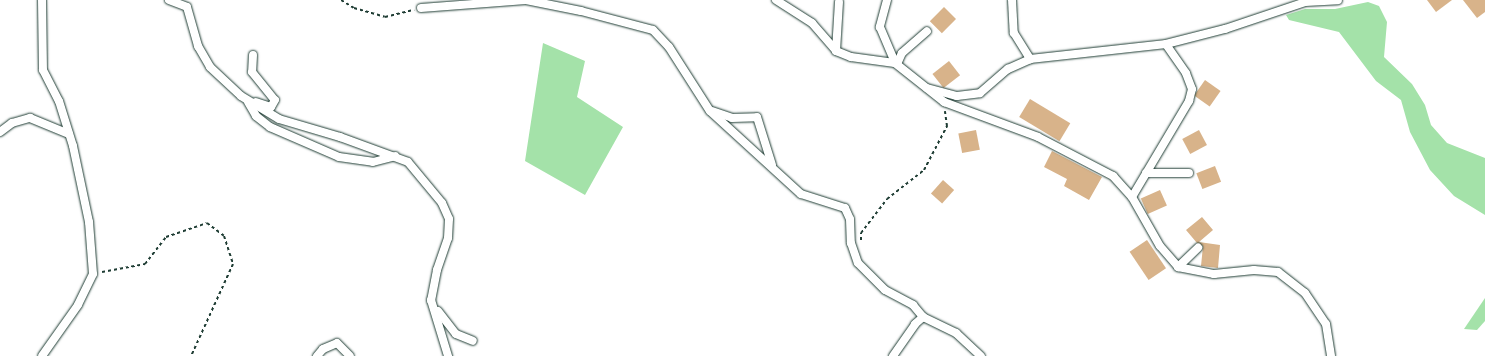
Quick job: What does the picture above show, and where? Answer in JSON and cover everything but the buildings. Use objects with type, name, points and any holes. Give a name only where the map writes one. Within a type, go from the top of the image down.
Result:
[{"type":"street","points":[[42,0],[44,70],[59,101],[69,134],[89,222],[93,274],[78,305],[42,356]]},
{"type":"street","points":[[169,0],[187,7],[198,46],[210,67],[241,96],[279,119],[395,156],[408,162],[442,203],[449,219],[448,238],[437,270],[431,300],[448,356]]},
{"type":"street","points":[[421,8],[526,0],[581,11],[653,30],[669,47],[710,111],[801,194],[845,208],[850,219],[851,243],[858,263],[885,290],[912,305],[923,317],[956,332],[981,356]]},
{"type":"street","points":[[776,0],[812,23],[836,51],[851,57],[896,64]]},
{"type":"street","points":[[887,0],[880,27],[884,42],[896,64],[923,86],[944,102],[1038,136],[1113,176],[1132,197],[1160,246],[1178,267],[1214,274],[1254,270],[1278,272],[1305,293],[1326,324],[1331,356]]},
{"type":"street","points":[[1012,0],[1014,33],[1030,59]]},
{"type":"street","points":[[923,86],[957,96],[980,93],[1008,69],[1030,59],[1166,44],[1225,29],[1305,2],[1338,0]]},
{"type":"street","points":[[836,51],[839,2]]},
{"type":"street","points":[[896,64],[902,53],[927,31]]},
{"type":"street","points":[[1132,197],[1189,101],[1192,89],[1186,73],[1166,44]]},
{"type":"street","points":[[241,96],[271,107],[276,100],[252,72],[253,55]]},
{"type":"street","points":[[248,101],[256,116],[270,127],[339,157],[373,162],[395,156]]},
{"type":"street","points":[[710,111],[732,118],[756,117],[767,155],[777,172]]},
{"type":"street","points":[[0,132],[12,123],[30,118],[69,134]]},
{"type":"street","points":[[1146,173],[1189,173]]},
{"type":"street","points":[[1178,267],[1198,248]]},
{"type":"street","points":[[431,300],[456,334],[473,341]]},
{"type":"street","points":[[893,356],[915,324],[923,317]]},
{"type":"street","points":[[317,356],[323,349],[337,343],[350,356]]},
{"type":"path","points":[[341,0],[354,8],[385,17],[421,8]]},
{"type":"path","points":[[858,263],[862,233],[887,199],[924,170],[947,126],[944,102]]},
{"type":"path","points":[[93,274],[145,264],[166,237],[207,223],[224,236],[233,264],[191,356]]},
{"type":"green space","points":[[1368,2],[1379,6],[1387,22],[1384,57],[1412,84],[1425,105],[1431,125],[1447,143],[1485,158],[1485,215],[1454,196],[1430,170],[1410,132],[1401,100],[1376,81],[1339,32],[1289,20],[1286,15],[1305,9],[1335,9]]},
{"type":"green space","points":[[543,43],[585,61],[577,97],[623,127],[585,195],[525,161]]},
{"type":"green space","points":[[1485,298],[1485,321],[1477,330],[1464,329]]}]
